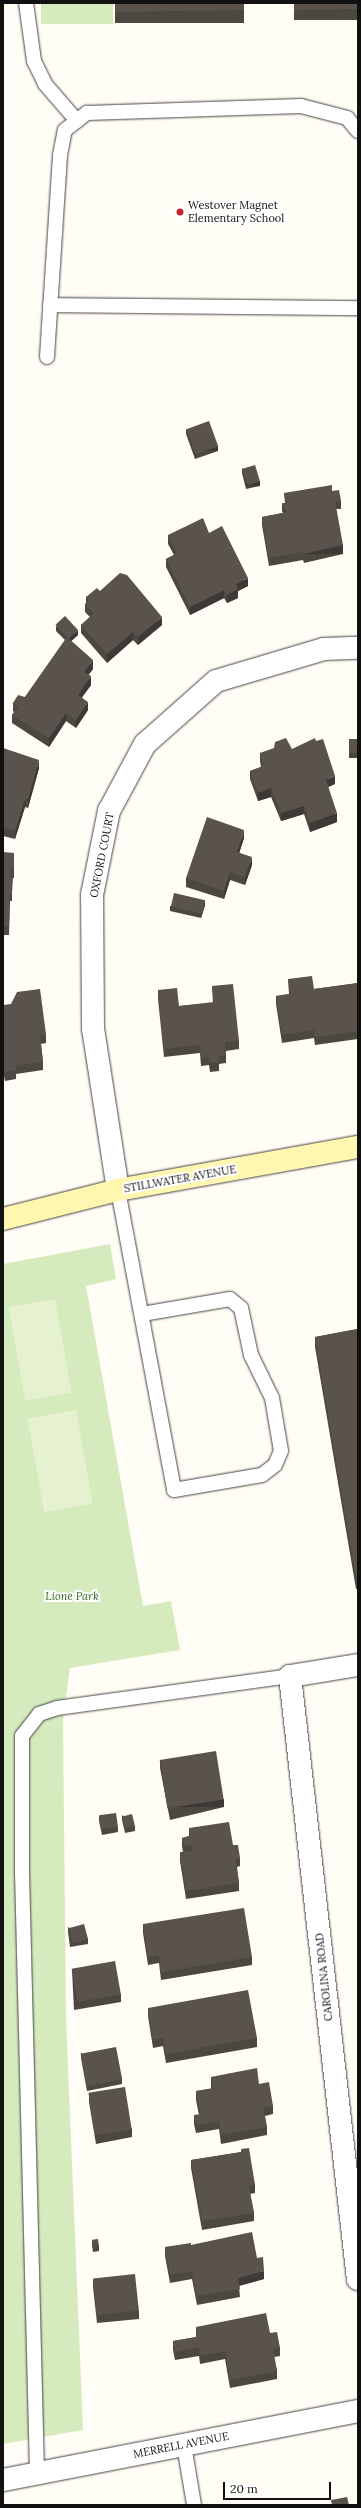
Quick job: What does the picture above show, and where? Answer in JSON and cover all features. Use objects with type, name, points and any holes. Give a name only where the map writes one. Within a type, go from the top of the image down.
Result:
[{"type":"main road","name":"STILLWATER AVENUE","points":[[3,1219],[118,1190],[358,1147]]},
{"type":"street","name":"OXFORD COURT","points":[[118,1190],[93,1029],[92,895],[109,811],[145,744],[216,681],[324,649],[358,648]]},
{"type":"street","points":[[290,1676],[358,1665]]},
{"type":"street","name":"CAROLINA ROAD","points":[[290,1676],[358,2279]]},
{"type":"street","name":"MERRELL AVENUE","points":[[3,2480],[358,2411]]},
{"type":"lane","points":[[26,3],[34,61],[45,84],[77,121]]},
{"type":"lane","points":[[47,357],[60,155],[65,130],[87,113],[301,106],[347,118],[358,131]]},
{"type":"lane","points":[[50,305],[358,308]]},
{"type":"lane","points":[[118,1190],[174,1490],[262,1475],[275,1465],[281,1451],[272,1398],[251,1355],[240,1308],[230,1299],[142,1314]]},
{"type":"lane","points":[[37,2473],[22,1873],[22,1736],[39,1714],[57,1708],[290,1676]]},
{"type":"lane","points":[[184,2445],[194,2505]]},
{"type":"green space","points":[[41,3],[113,3],[113,24],[41,24]]},
{"type":"green space","name":"Lione Park","points":[[110,1244],[116,1279],[86,1286],[143,1606],[171,1601],[180,1650],[70,1668],[63,1720],[66,2017],[83,2430],[3,2444],[3,1264]]},
{"type":"green space","points":[[55,1299],[71,1393],[25,1401],[9,1307]]},
{"type":"green space","points":[[76,1410],[92,1504],[44,1512],[28,1419]]},
{"type":"building","points":[[115,3],[244,3],[244,10],[115,12]]},
{"type":"building","points":[[294,3],[358,3],[358,9],[294,10]]},
{"type":"building","points":[[358,416],[358,436],[357,436]]},
{"type":"building","points":[[209,421],[218,446],[196,455],[186,429]]},
{"type":"building","points":[[255,465],[260,481],[248,485],[243,469]]},
{"type":"building","points":[[332,485],[332,491],[339,490],[341,501],[335,501],[343,545],[304,554],[303,552],[269,558],[262,517],[287,512],[282,503],[286,503],[284,493]]},
{"type":"building","points":[[203,518],[209,533],[222,526],[248,578],[236,584],[238,589],[227,595],[224,590],[190,607],[166,559],[177,553],[168,535]]},
{"type":"building","points":[[120,573],[127,575],[162,617],[138,637],[133,632],[107,654],[81,625],[94,613],[85,604],[89,601],[86,597],[97,588],[100,591]]},
{"type":"building","points":[[65,616],[78,630],[68,639],[55,625]]},
{"type":"building","points":[[67,637],[93,660],[84,672],[91,676],[78,695],[88,702],[76,720],[66,713],[49,738],[12,715],[18,707],[13,703],[18,695],[25,697]]},
{"type":"building","points":[[286,738],[292,749],[315,738],[316,741],[323,739],[335,776],[326,780],[337,813],[310,823],[304,806],[281,813],[271,788],[258,793],[250,771],[263,766],[260,753],[274,748],[275,742]]},
{"type":"building","points":[[349,739],[358,739],[358,753],[349,753]]},
{"type":"building","points":[[3,748],[39,760],[28,799],[25,799],[15,831],[3,827]]},
{"type":"building","points":[[207,817],[244,830],[237,852],[252,857],[245,877],[230,872],[224,891],[186,878]]},
{"type":"building","points":[[3,852],[14,853],[14,869],[11,869],[10,877],[13,878],[12,893],[10,893],[9,927],[3,926]]},
{"type":"building","points":[[174,893],[205,900],[202,914],[171,907]]},
{"type":"building","points":[[312,976],[314,989],[358,983],[358,1031],[315,1037],[314,1030],[282,1035],[276,996],[290,994],[288,979]]},
{"type":"building","points":[[233,984],[239,1041],[225,1042],[226,1055],[218,1056],[219,1062],[210,1063],[209,1057],[201,1058],[200,1045],[164,1049],[158,990],[177,988],[179,1006],[214,1002],[212,986]]},
{"type":"building","points":[[40,989],[46,1034],[40,1035],[43,1062],[16,1065],[16,1071],[5,1072],[4,1067],[3,1068],[3,1005],[11,1004],[17,992]]},
{"type":"building","points":[[358,1329],[358,1578],[356,1578],[315,1337]]},
{"type":"building","points":[[216,1751],[224,1799],[167,1808],[160,1760]]},
{"type":"building","points":[[116,1813],[118,1827],[101,1829],[99,1815]]},
{"type":"building","points":[[132,1814],[135,1826],[125,1828],[122,1816]]},
{"type":"building","points":[[229,1822],[233,1845],[238,1845],[240,1858],[235,1859],[239,1883],[186,1891],[180,1852],[192,1851],[192,1845],[184,1846],[182,1838],[190,1836],[189,1828]]},
{"type":"building","points":[[244,1908],[252,1957],[161,1972],[159,1955],[148,1957],[143,1924]]},
{"type":"building","points":[[84,1924],[88,1939],[73,1944],[69,1928]]},
{"type":"building","points":[[115,1961],[121,1994],[78,2002],[72,1969]]},
{"type":"building","points":[[248,1990],[257,2038],[166,2054],[163,2038],[153,2040],[148,2008]]},
{"type":"building","points":[[116,2047],[122,2079],[87,2086],[81,2054]]},
{"type":"building","points":[[257,2068],[259,2084],[269,2082],[273,2106],[263,2108],[267,2127],[221,2135],[219,2121],[196,2125],[194,2115],[201,2114],[196,2091],[213,2088],[211,2077]]},
{"type":"building","points":[[125,2087],[132,2129],[95,2135],[88,2093]]},
{"type":"building","points":[[249,2148],[255,2185],[249,2186],[254,2213],[202,2221],[191,2160],[242,2152],[241,2149]]},
{"type":"building","points":[[252,2232],[257,2258],[263,2257],[264,2271],[238,2278],[240,2289],[197,2296],[192,2271],[170,2275],[165,2247],[191,2243],[191,2245]]},
{"type":"building","points":[[98,2239],[99,2246],[93,2247],[92,2240]]},
{"type":"building","points":[[135,2274],[139,2311],[97,2315],[93,2278]]},
{"type":"building","points":[[266,2313],[270,2333],[277,2332],[280,2348],[273,2349],[277,2371],[230,2380],[225,2351],[200,2356],[199,2347],[175,2352],[173,2341],[197,2337],[196,2327]]},
{"type":"building","points":[[347,2497],[349,2505],[332,2505],[331,2500]]},
{"type":"place","name":"Westover Magnet Elementary School","points":[[180,212]]}]
